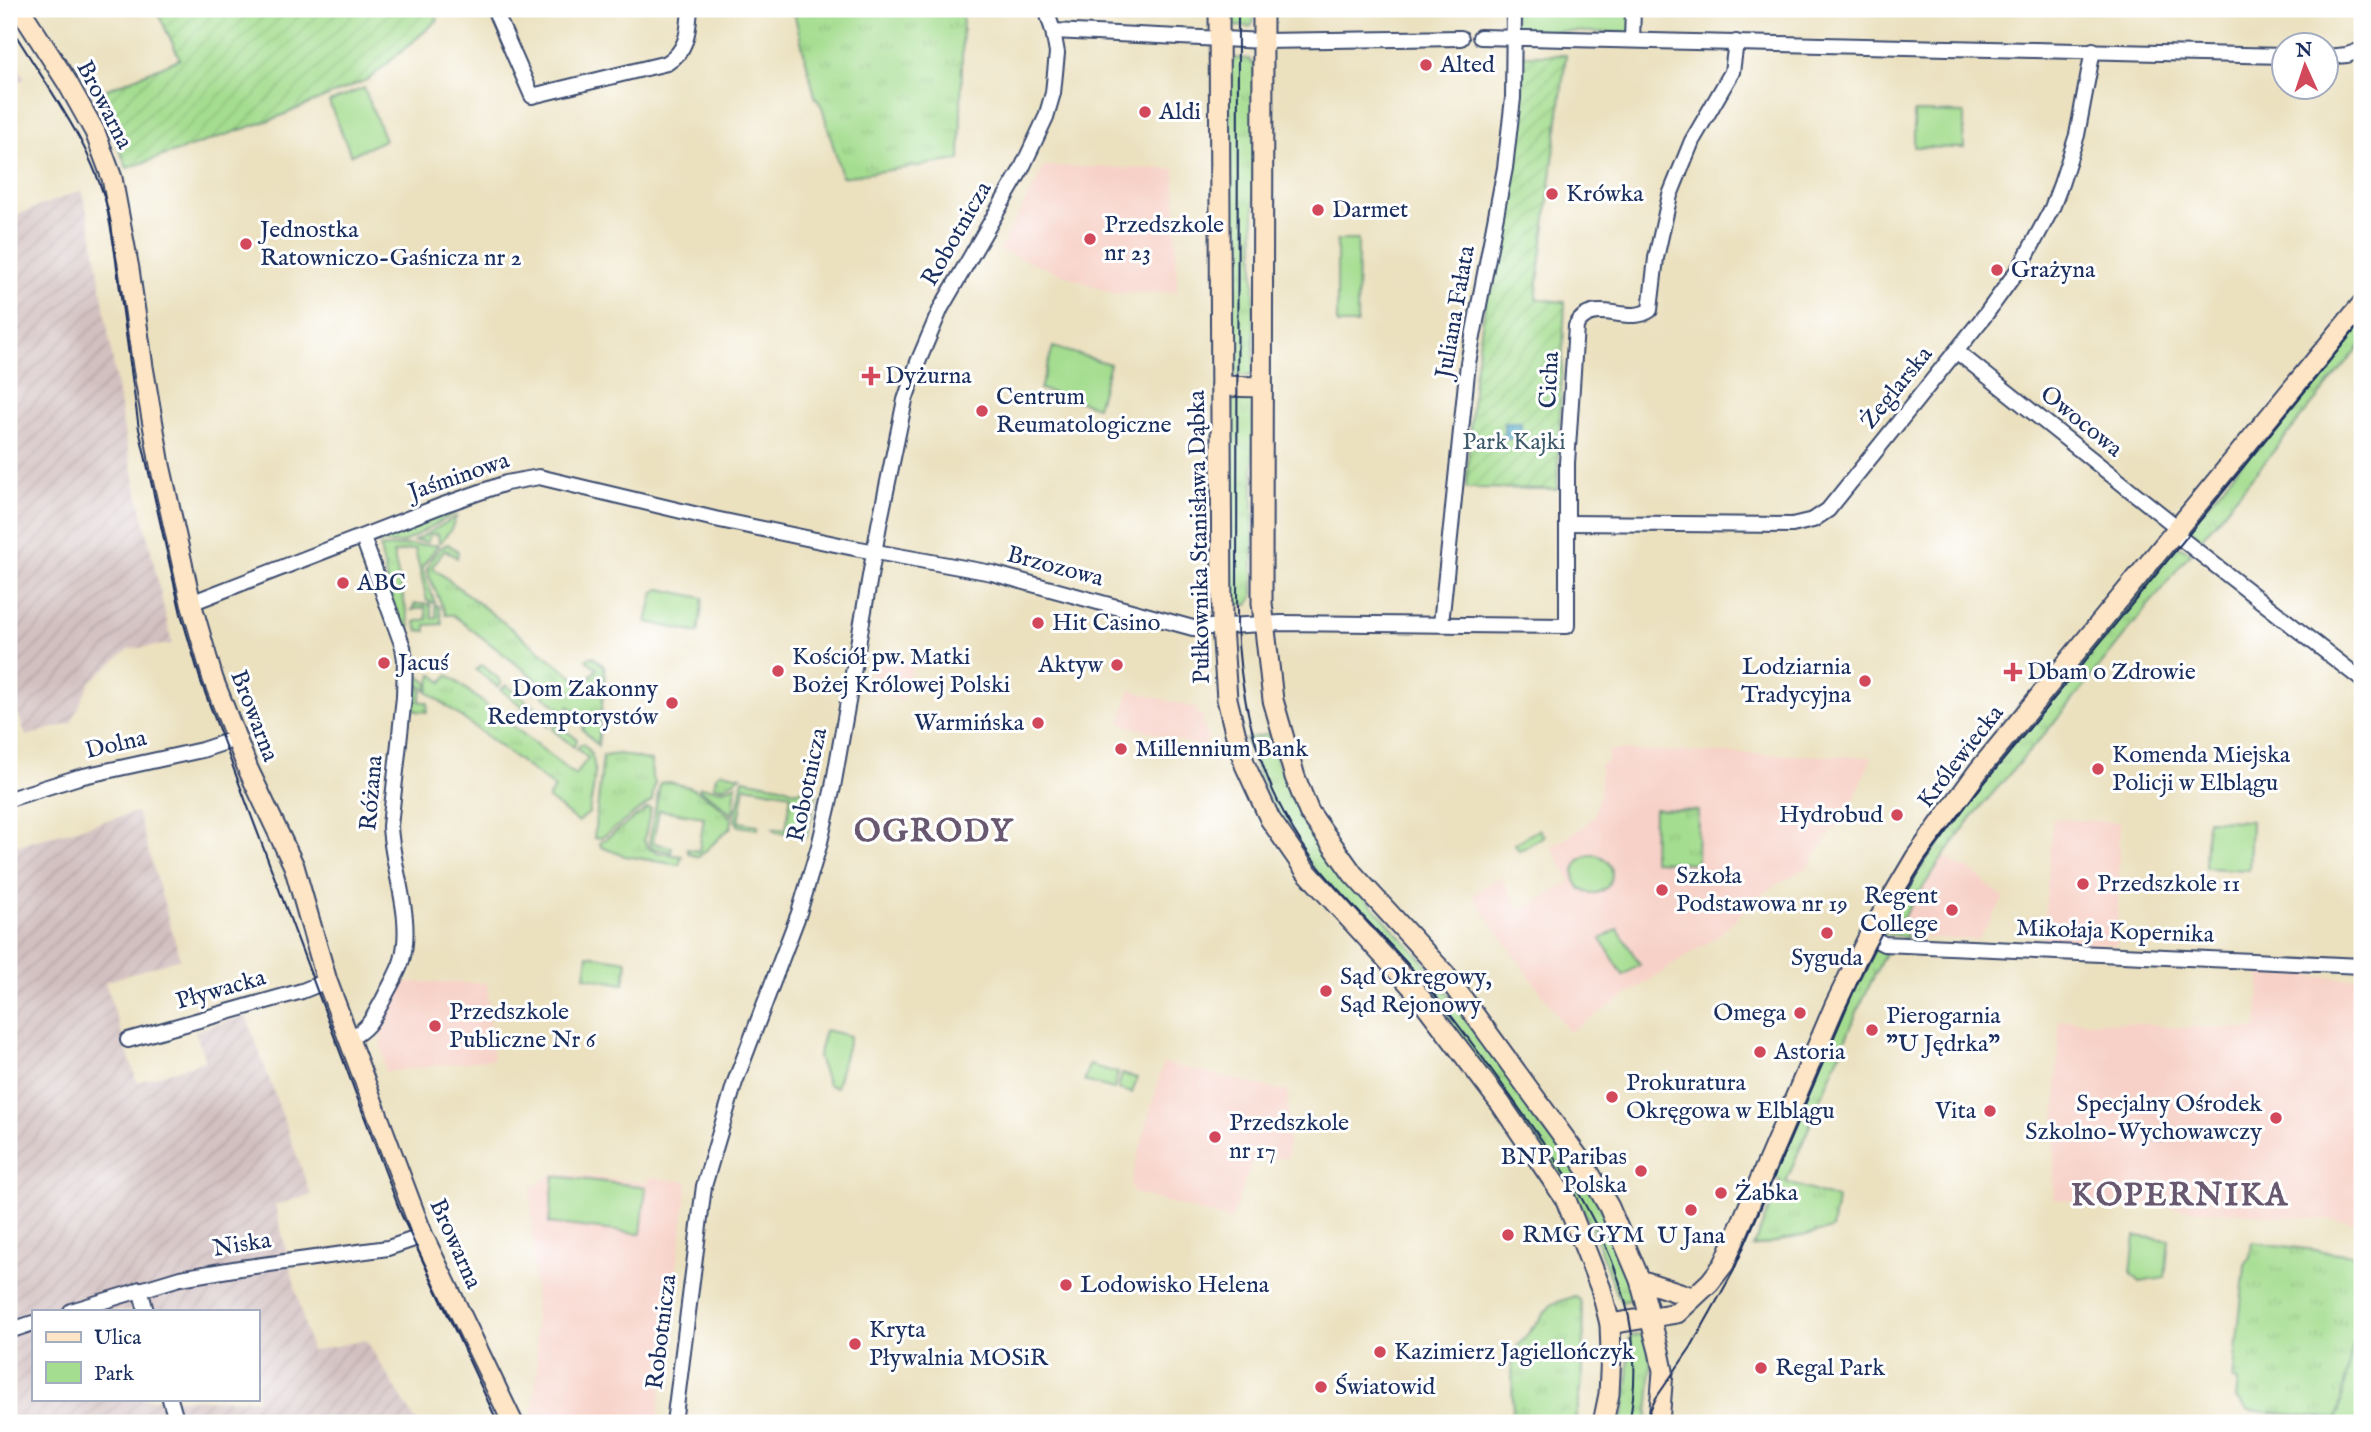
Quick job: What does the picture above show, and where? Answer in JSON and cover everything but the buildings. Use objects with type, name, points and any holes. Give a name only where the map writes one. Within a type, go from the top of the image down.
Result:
[{"type":"main road","name":"Browarna","points":[[20,9],[90,123],[112,178],[130,269],[156,441],[191,603],[213,679],[235,739],[294,866],[327,981],[423,1236],[513,1423]]},
{"type":"main road","name":"Pułkownika Stanisława Dąbka","points":[[1219,9],[1222,627],[1227,699],[1235,732],[1245,765],[1270,819],[1306,871],[1413,988],[1545,1166],[1576,1221],[1601,1289],[1610,1324]]},
{"type":"main road","points":[[1263,9],[1262,603],[1273,700],[1295,777],[1309,812],[1353,874],[1444,973],[1587,1169],[1609,1207],[1640,1280],[1663,1371],[1659,1423]]},
{"type":"main road","name":"Królewiecka","points":[[1610,1324],[1650,1316],[1669,1301],[1692,1297],[1710,1282],[1724,1264],[1830,1017],[1868,936],[1916,857],[1961,794],[2362,304]]},
{"type":"main road","points":[[1221,386],[1262,387]]},
{"type":"main road","points":[[1640,1280],[1692,1297]]},
{"type":"main road","points":[[1603,1423],[1609,1394],[1610,1324]]},
{"type":"street","points":[[494,9],[532,96],[667,63],[685,44],[690,9]]},
{"type":"street","name":"Robotnicza","points":[[674,1423],[704,1186],[735,1082],[799,913],[820,846],[899,425],[918,362],[940,308],[1021,170],[1046,117],[1057,63],[1054,31],[1046,9]]},
{"type":"street","name":"Juliana Fałata","points":[[1441,624],[1468,363],[1505,168],[1513,98],[1514,9]]},
{"type":"street","points":[[1632,40],[1633,9]]},
{"type":"street","points":[[1054,31],[1264,41],[1461,38]]},
{"type":"street","points":[[1480,37],[2270,56]]},
{"type":"street","name":"Cicha","points":[[1264,624],[1567,626],[1567,463],[1576,326],[1582,316],[1591,312],[1639,314],[1650,310],[1656,258],[1670,195],[1692,141],[1732,72],[1736,42]]},
{"type":"street","name":"Żeglarska","points":[[1567,523],[1792,525],[1813,520],[1833,505],[2022,264],[2052,208],[2077,135],[2093,50]]},
{"type":"street","points":[[2340,56],[2362,50]]},
{"type":"street","name":"Owocowa","points":[[1956,351],[2362,680]]},
{"type":"street","name":"Jaśminowa","points":[[191,603],[485,489],[518,479],[539,477],[715,519],[874,551]]},
{"type":"street","name":"Różana","points":[[348,1039],[363,1031],[381,1002],[401,962],[405,936],[390,826],[404,697],[405,660],[403,647],[363,538]]},
{"type":"street","name":"Brzozowa","points":[[874,551],[992,573],[1188,628],[1264,624]]},
{"type":"street","name":"Dolna","points":[[9,799],[79,777],[202,750],[235,739]]},
{"type":"street","name":"Mikołaja Kopernika","points":[[1868,936],[1884,944],[2362,966]]},
{"type":"street","name":"Pływacka","points":[[128,1040],[302,991],[327,981]]},
{"type":"street","name":"Niska","points":[[74,1310],[180,1278],[388,1248],[423,1236]]},
{"type":"street","points":[[140,1289],[146,1310]]},
{"type":"street","points":[[9,1331],[32,1323]]},
{"type":"street","points":[[170,1400],[177,1423]]},
{"type":"shaded area","points":[[9,52],[25,79],[9,85]]},
{"type":"shaded area","name":"Przedszkole nr 23","points":[[1045,166],[1175,169],[1177,292],[1112,293],[999,250]]},
{"type":"shaded area","points":[[82,190],[93,237],[125,437],[172,644],[129,649],[90,682],[71,723],[26,736],[18,714],[9,717],[9,218]]},
{"type":"shaded area","points":[[876,652],[913,663],[903,701],[866,691]]},
{"type":"shaded area","points":[[1130,690],[1198,709],[1197,714],[1204,717],[1201,725],[1206,726],[1204,734],[1208,735],[1205,748],[1120,723]]},
{"type":"shaded area","name":"Szkoła Podstawowa nr 19","points":[[1608,750],[1872,757],[1853,802],[1807,867],[1760,895],[1718,936],[1569,1032],[1472,895],[1501,877],[1521,911],[1571,881],[1551,847],[1582,828],[1594,815],[1600,793],[1600,765],[1608,761]]},
{"type":"shaded area","points":[[137,812],[180,958],[105,982],[137,1082],[205,1061],[195,1031],[246,1015],[311,1195],[275,1205],[311,1351],[366,1340],[417,1423],[9,1423],[9,848]]},
{"type":"shaded area","name":"Przedszkole 11","points":[[2053,819],[2120,822],[2117,945],[2042,942]]},
{"type":"shaded area","name":"Regent College","points":[[1943,857],[1969,869],[2004,898],[1978,940],[1908,937],[1900,922]]},
{"type":"shaded area","name":"Specjalny Ośrodek Szkolno-Wychowawczy","points":[[2261,973],[2362,979],[2362,1222],[2053,1199],[2059,1020],[2162,1027],[2257,1029]]},
{"type":"shaded area","name":"Przedszkole Publiczne Nr 6","points":[[403,982],[487,983],[493,1059],[385,1072],[380,1023]]},
{"type":"shaded area","name":"Przedszkole nr 17","points":[[1163,1063],[1288,1092],[1288,1158],[1253,1159],[1231,1220],[1134,1193],[1130,1185]]},
{"type":"shaded area","points":[[2147,1128],[2165,1128],[2166,1143],[2147,1143]]},
{"type":"shaded area","points":[[555,1173],[646,1183],[652,1177],[688,1182],[657,1423],[532,1423],[529,1419],[533,1413],[537,1371],[531,1189]]},
{"type":"green space","points":[[156,9],[432,9],[438,20],[369,79],[273,119],[127,168],[105,114],[103,91],[180,59]]},
{"type":"green space","points":[[793,9],[963,9],[960,160],[842,177],[822,107],[815,96]]},
{"type":"green space","points":[[1231,9],[1255,9],[1250,27],[1234,26]]},
{"type":"green space","points":[[1514,9],[1633,9],[1633,33],[1514,30]]},
{"type":"green space","name":"Park Kajki","points":[[1519,55],[1566,55],[1536,299],[1565,302],[1557,489],[1466,488],[1474,377],[1486,299],[1512,168]]},
{"type":"green space","points":[[1235,58],[1249,59],[1254,65],[1254,371],[1249,376],[1234,375],[1229,366],[1229,80],[1230,66]]},
{"type":"green space","points":[[364,88],[385,140],[351,155],[329,102]]},
{"type":"green space","points":[[1914,112],[1964,113],[1964,148],[1914,147]]},
{"type":"green space","points":[[1337,240],[1358,240],[1357,324],[1337,324]]},
{"type":"green space","points":[[2362,316],[2362,344],[2197,544],[2188,533],[2190,526]]},
{"type":"green space","points":[[1053,347],[1110,364],[1097,407],[1040,389]]},
{"type":"green space","points":[[1236,397],[1248,397],[1253,402],[1253,597],[1248,605],[1231,604],[1230,405]]},
{"type":"green space","points":[[459,506],[454,514],[402,543],[375,543],[382,535]]},
{"type":"green space","points":[[456,517],[441,542],[438,534],[429,535],[428,542],[414,541]]},
{"type":"green space","points":[[448,544],[458,551],[457,558],[445,550],[432,567],[584,685],[597,668],[586,660],[592,656],[604,666],[598,746],[582,729],[588,721],[569,706],[564,712],[542,694],[546,687],[453,615],[446,615],[427,571],[434,555]]},
{"type":"green space","points":[[438,545],[422,567],[435,603],[427,601],[415,549],[393,553],[410,627],[409,635],[403,632],[389,591],[380,548]]},
{"type":"green space","points":[[2174,547],[2191,552],[2065,710],[1973,816],[1900,922],[1908,937],[1878,933],[1892,907],[1977,786]]},
{"type":"green space","points":[[660,589],[703,598],[698,633],[647,622],[654,592]]},
{"type":"green space","points":[[415,604],[430,604],[432,618],[437,617],[435,605],[439,606],[442,624],[426,625],[426,631],[418,630],[415,622],[427,619],[425,607],[412,610]]},
{"type":"green space","points":[[414,647],[417,648],[412,654],[417,658],[414,673],[428,683],[427,691],[412,678],[410,652]]},
{"type":"green space","points":[[482,665],[500,680],[498,687],[476,670]]},
{"type":"green space","points":[[432,674],[442,682],[448,675],[575,775],[588,758],[577,749],[583,744],[593,758],[595,776],[589,813],[578,822],[548,798],[555,788],[428,692]]},
{"type":"green space","points":[[412,682],[422,690],[419,701],[428,703],[427,712],[417,711],[412,707]]},
{"type":"green space","points":[[506,685],[526,700],[523,707],[501,690]]},
{"type":"green space","points":[[530,705],[551,719],[548,727],[526,710]]},
{"type":"green space","points":[[555,725],[577,739],[574,747],[552,729]]},
{"type":"green space","points":[[1269,734],[1278,764],[1302,815],[1336,867],[1427,965],[1588,1182],[1616,1239],[1635,1298],[1622,1302],[1616,1293],[1592,1228],[1572,1190],[1533,1138],[1304,857],[1266,795],[1245,739]]},
{"type":"green space","points":[[620,754],[651,761],[652,778],[655,782],[652,801],[601,838],[594,838],[603,756]]},
{"type":"green space","points":[[722,772],[741,776],[723,787],[714,786],[716,776]]},
{"type":"green space","points":[[743,779],[797,792],[802,789],[817,793],[807,836],[776,832],[773,828],[786,829],[791,794],[745,786],[739,822],[758,825],[758,829],[739,826],[735,820]]},
{"type":"green space","points":[[668,782],[703,794],[732,819],[731,827],[699,857],[689,854],[687,849],[699,851],[704,817],[659,810],[653,843],[672,847],[671,852],[652,848],[649,844],[660,783]]},
{"type":"green space","points":[[736,784],[733,815],[699,789],[723,790]]},
{"type":"green space","points":[[648,808],[651,809],[644,840],[648,848],[659,853],[682,856],[679,865],[625,856],[601,847],[600,843]]},
{"type":"green space","points":[[1654,809],[1698,811],[1697,863],[1653,861]]},
{"type":"green space","points":[[2207,820],[2251,821],[2249,870],[2205,868]]},
{"type":"green space","points":[[1539,829],[1544,836],[1519,851],[1515,844]]},
{"type":"green space","points":[[1593,855],[1606,861],[1612,874],[1606,887],[1593,893],[1580,887],[1574,874],[1580,861]]},
{"type":"green space","points":[[1618,929],[1640,965],[1623,975],[1601,939]]},
{"type":"green space","points":[[1870,949],[1886,951],[1860,1005],[1786,1182],[1837,1199],[1832,1229],[1753,1247],[1781,1181],[1770,1177]]},
{"type":"green space","points":[[588,955],[627,961],[624,984],[585,977]]},
{"type":"green space","points":[[825,1030],[850,1036],[836,1087],[828,1085],[818,1057]]},
{"type":"green space","points":[[1089,1065],[1118,1073],[1114,1089],[1084,1081]]},
{"type":"green space","points":[[1122,1074],[1137,1078],[1132,1093],[1118,1089]]},
{"type":"green space","points":[[554,1176],[646,1187],[641,1234],[549,1223]]},
{"type":"green space","points":[[2135,1236],[2169,1240],[2165,1278],[2139,1282],[2131,1274]]},
{"type":"green space","points":[[2252,1242],[2362,1256],[2362,1303],[2337,1419],[2248,1410],[2236,1399],[2238,1381],[2233,1380],[2245,1265],[2250,1256]]},
{"type":"green space","points":[[1575,1296],[1580,1300],[1584,1345],[1580,1395],[1574,1423],[1513,1423],[1512,1353],[1552,1304]]},
{"type":"green space","points":[[2362,1303],[2362,1423],[2336,1423]]},
{"type":"green space","points":[[1642,1334],[1647,1342],[1651,1364],[1647,1423],[1622,1423],[1628,1386],[1629,1339]]},
{"type":"water","points":[[1504,422],[1521,422],[1521,439],[1504,439]]},
{"type":"tram line","points":[[1238,9],[1237,626],[1239,659],[1250,722],[1270,783],[1300,840],[1319,867],[1451,1016],[1574,1185],[1590,1213],[1615,1270],[1631,1329],[1634,1391],[1629,1423]]},
{"type":"tram line","points":[[9,24],[83,145],[104,196],[111,224],[139,429],[181,614],[201,682],[401,1214],[498,1423]]},
{"type":"tram line","points":[[1644,1423],[1656,1398],[1691,1347],[1733,1272],[1865,965],[1892,913],[1925,860],[1972,798],[2362,321]]},
{"type":"place","name":"Alted","points":[[1426,65]]},
{"type":"place","name":"Aldi","points":[[1145,112]]},
{"type":"place","name":"Krówka","points":[[1552,194]]},
{"type":"place","name":"Darmet","points":[[1318,210]]},
{"type":"place","name":"Przedszkole nr 23","points":[[1090,239]]},
{"type":"place","name":"Jednostka Ratowniczo-Gaśnicza nr 2","points":[[246,244]]},
{"type":"place","name":"Grażyna","points":[[1997,270]]},
{"type":"place","name":"Dyżurna","points":[[871,376]]},
{"type":"place","name":"Centrum Reumatologiczne","points":[[982,411]]},
{"type":"place","name":"ABC","points":[[343,583]]},
{"type":"place","name":"Hit Casino","points":[[1038,623]]},
{"type":"place","name":"Jacuś","points":[[384,663]]},
{"type":"place","name":"Aktyw","points":[[1117,665]]},
{"type":"place","name":"Kościół pw. Matki Bożej Królowej Polski","points":[[778,671]]},
{"type":"place","name":"Dbam o Zdrowie","points":[[2013,672]]},
{"type":"place","name":"Lodziarnia Tradycyjna","points":[[1865,681]]},
{"type":"place","name":"Dom Zakonny Redemptorystów","points":[[672,703]]},
{"type":"place","name":"Warmińska","points":[[1038,723]]},
{"type":"place","name":"Millennium Bank","points":[[1121,749]]},
{"type":"place","name":"Komenda Miejska Policji w Elblągu","points":[[2098,769]]},
{"type":"place","name":"Hydrobud","points":[[1897,815]]},
{"type":"place","name":"Przedszkole 11","points":[[2083,884]]},
{"type":"place","name":"Szkoła Podstawowa nr 19","points":[[1662,890]]},
{"type":"place","name":"Regent College","points":[[1952,910]]},
{"type":"place","name":"Syguda","points":[[1827,933]]},
{"type":"place","name":"Sąd Okręgowy, Sąd Rejonowy","points":[[1326,991]]},
{"type":"place","name":"Omega","points":[[1800,1013]]},
{"type":"place","name":"Przedszkole Publiczne Nr 6","points":[[435,1026]]},
{"type":"place","name":"Pierogarnia \"U Jędrka\"","points":[[1872,1030]]},
{"type":"place","name":"Astoria","points":[[1760,1052]]},
{"type":"place","name":"Prokuratura Okręgowa w Elblągu","points":[[1612,1097]]},
{"type":"place","name":"Vita","points":[[1990,1111]]},
{"type":"place","name":"Specjalny Ośrodek Szkolno-Wychowawczy","points":[[2276,1118]]},
{"type":"place","name":"Przedszkole nr 17","points":[[1215,1137]]},
{"type":"place","name":"BNP Paribas Polska","points":[[1641,1171]]},
{"type":"place","name":"Żabka","points":[[1721,1193]]},
{"type":"place","name":"U Jana","points":[[1691,1210]]},
{"type":"place","name":"RMG GYM","points":[[1508,1235]]},
{"type":"place","name":"Lodowisko Helena","points":[[1066,1285]]},
{"type":"place","name":"Kryta Pływalnia MOSiR","points":[[855,1344]]},
{"type":"place","name":"Kazimierz Jagiellończyk","points":[[1380,1352]]},
{"type":"place","name":"Regal Park","points":[[1761,1368]]},
{"type":"place","name":"Światowid","points":[[1321,1387]]},
{"type":"district","name":"OGRODY","points":[[934,832]]},
{"type":"district","name":"KOPERNIKA","points":[[2180,1196]]}]
